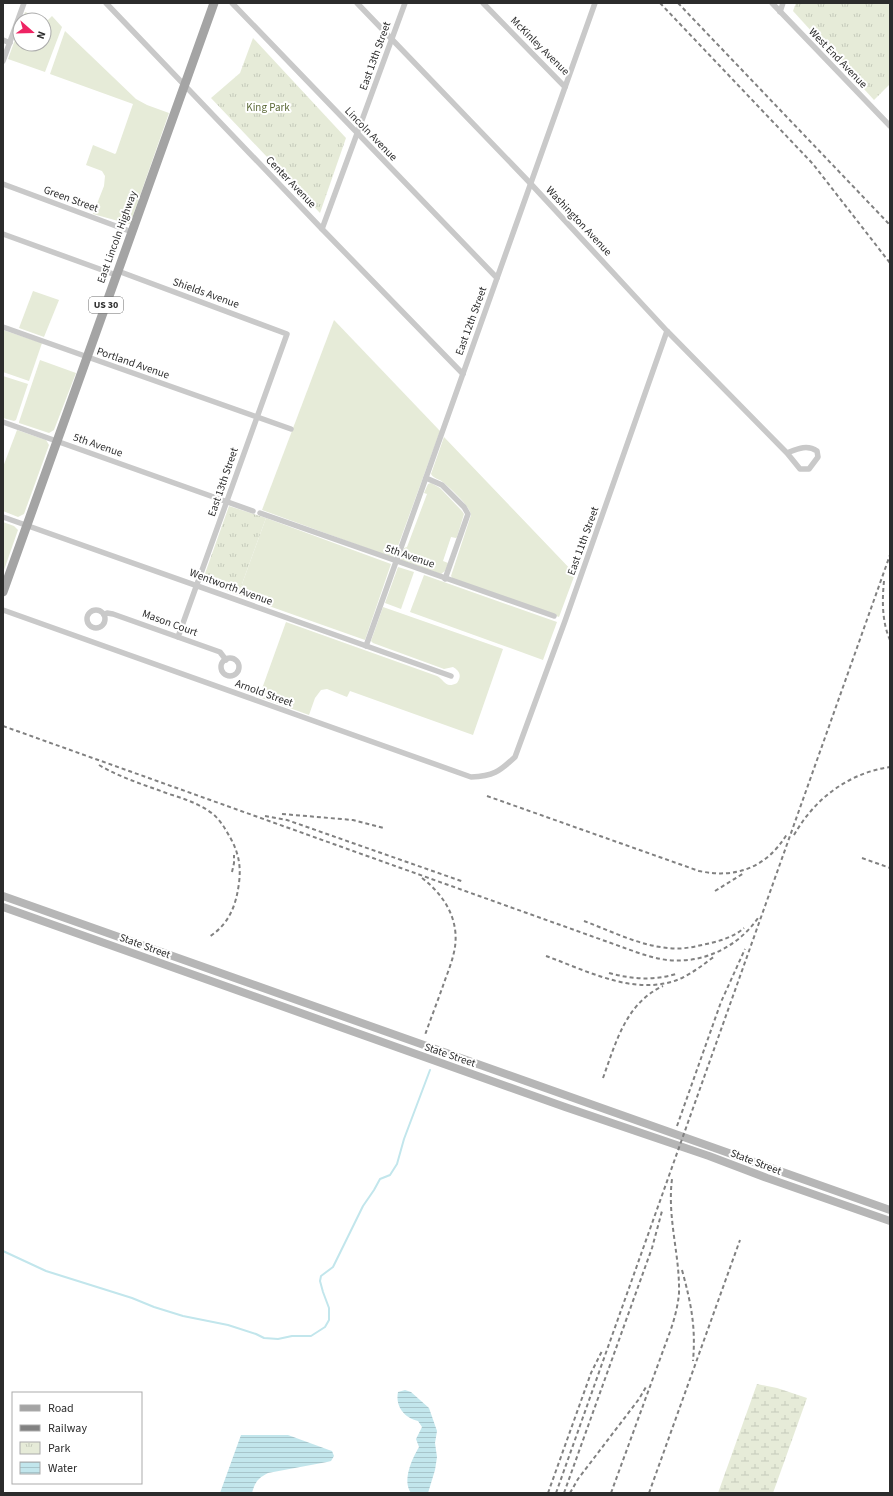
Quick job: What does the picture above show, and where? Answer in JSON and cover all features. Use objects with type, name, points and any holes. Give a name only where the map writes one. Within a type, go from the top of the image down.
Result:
[{"type":"main road","name":"East Lincoln Highway","points":[[3,592],[214,3]]},
{"type":"street","points":[[3,61],[24,3]]},
{"type":"street","name":"Center Avenue","points":[[106,3],[463,374]]},
{"type":"street","name":"Lincoln Avenue","points":[[232,3],[497,278]]},
{"type":"street","name":"Washington Avenue","points":[[358,3],[531,184],[667,331],[787,453],[800,469],[808,469],[818,457],[817,451],[813,448],[804,447],[787,453]]},
{"type":"street","name":"East 13th Street","points":[[322,229],[405,3]]},
{"type":"street","name":"McKinley Avenue","points":[[483,3],[565,87]]},
{"type":"street","name":"East 12th Street","points":[[366,646],[595,3]]},
{"type":"street","name":"West End Avenue","points":[[772,3],[890,126]]},
{"type":"street","points":[[780,12],[784,3]]},
{"type":"street","points":[[3,40],[10,43]]},
{"type":"street","name":"Green Street","points":[[3,184],[132,232]]},
{"type":"street","name":"Shields Avenue","points":[[3,234],[287,334]]},
{"type":"street","name":"Portland Avenue","points":[[3,327],[291,429]]},
{"type":"street","name":"East 11th Street","points":[[515,757],[565,621],[667,331]]},
{"type":"street","name":"East 13th Street","points":[[178,637],[287,334]]},
{"type":"street","name":"5th Avenue","points":[[3,422],[253,510]]},
{"type":"street","points":[[426,478],[442,485],[468,514],[445,579]]},
{"type":"street","name":"5th Avenue","points":[[260,513],[396,562],[554,616]]},
{"type":"street","name":"Wentworth Avenue","points":[[3,517],[451,676]]},
{"type":"street","name":"Arnold Street","points":[[3,610],[471,777],[487,776],[502,769],[515,757]]},
{"type":"street","name":"Mason Court","points":[[104,615],[107,613],[114,614],[220,652],[226,660]]},
{"type":"street","name":"State Street","points":[[3,896],[890,1210]]},
{"type":"street","name":"State Street","points":[[3,907],[559,1105],[709,1156],[890,1222]]},
{"type":"green space","points":[[796,3],[890,3],[890,84],[874,100],[793,11]]},
{"type":"green space","points":[[52,16],[62,27],[45,72],[8,59],[12,48],[12,52],[52,52]]},
{"type":"green space","points":[[65,31],[136,99],[147,105],[169,113],[130,224],[93,214],[104,186],[105,176],[102,171],[86,165],[93,145],[115,154],[116,153],[133,104],[50,74]]},
{"type":"green space","name":"King Park","points":[[253,38],[346,138],[320,213],[211,98],[240,73]]},
{"type":"green space","points":[[33,291],[59,300],[44,337],[19,328]]},
{"type":"green space","points":[[334,320],[440,431],[394,557],[262,510]]},
{"type":"green space","points":[[3,330],[42,343],[29,381],[3,372]]},
{"type":"green space","points":[[40,360],[76,373],[54,430],[49,433],[19,423]]},
{"type":"green space","points":[[3,376],[28,384],[16,420],[14,421],[3,418]]},
{"type":"green space","points":[[17,430],[46,440],[49,445],[24,514],[18,517],[3,511],[3,467]]},
{"type":"green space","points":[[444,437],[575,574],[559,617],[453,579],[451,576],[471,515],[470,511],[460,498],[431,474]]},
{"type":"green space","points":[[431,483],[440,488],[464,514],[457,537],[451,537],[443,561],[448,563],[445,571],[441,574],[401,560],[404,548],[407,547],[427,494],[424,493],[428,484]]},
{"type":"green space","points":[[229,506],[266,518],[238,595],[202,582]]},
{"type":"green space","points":[[266,518],[391,564],[365,640],[238,595]]},
{"type":"green space","points":[[3,522],[14,526],[18,530],[3,573]]},
{"type":"green space","points":[[398,567],[414,572],[401,609],[385,603]]},
{"type":"green space","points":[[424,575],[557,622],[543,660],[410,612]]},
{"type":"green space","points":[[383,607],[503,649],[473,735],[350,691],[347,697],[327,689],[321,690],[315,698],[309,715],[259,697],[286,622],[437,676],[450,685],[457,683],[460,674],[453,667],[444,669],[371,641]]},
{"type":"green space","points":[[757,1384],[777,1388],[807,1398],[773,1493],[718,1493]]},
{"type":"water","points":[[405,1390],[411,1392],[429,1408],[437,1431],[435,1443],[437,1457],[435,1470],[428,1493],[411,1493],[408,1488],[407,1482],[409,1470],[419,1447],[416,1439],[422,1427],[418,1421],[413,1420],[405,1414],[400,1407],[397,1397],[398,1392]]},
{"type":"water","points":[[241,1435],[288,1435],[332,1451],[334,1456],[331,1461],[268,1473],[257,1481],[252,1493],[220,1493]]},
{"type":"waterway","points":[[3,1251],[46,1271],[183,1316],[228,1325],[264,1338],[278,1339],[292,1336],[311,1336],[325,1327],[329,1320],[329,1308],[320,1281],[321,1276],[333,1267],[363,1206],[380,1179],[390,1175],[397,1164],[404,1139],[430,1070]]},
{"type":"railway","points":[[660,3],[813,164],[890,263]]},
{"type":"railway","points":[[678,3],[890,225]]},
{"type":"railway","points":[[556,1493],[890,555]]},
{"type":"railway","points":[[884,581],[883,611],[885,626],[890,640]]},
{"type":"railway","points":[[3,726],[655,958],[680,961],[706,956],[730,945],[750,928],[758,918]]},
{"type":"railway","points":[[99,765],[124,778],[187,800],[208,810],[225,829],[238,855],[240,871],[239,883],[236,899],[230,914],[222,926],[209,937]]},
{"type":"railway","points":[[794,835],[812,810],[834,789],[861,775],[890,767]]},
{"type":"railway","points":[[487,796],[699,871],[713,873],[738,872],[750,868],[770,855],[787,834]]},
{"type":"railway","points":[[282,814],[353,820],[384,828]]},
{"type":"railway","points":[[265,816],[287,820],[464,882]]},
{"type":"railway","points":[[232,872],[234,855]]},
{"type":"railway","points":[[862,858],[890,868]]},
{"type":"railway","points":[[715,891],[744,873]]},
{"type":"railway","points":[[422,878],[439,894],[445,903],[454,923],[455,933],[455,945],[451,963],[425,1035]]},
{"type":"railway","points":[[584,921],[636,941],[658,947],[674,948],[690,947],[720,941],[744,928]]},
{"type":"railway","points":[[677,1126],[721,1002],[745,949]]},
{"type":"railway","points":[[546,956],[613,980],[630,984],[648,985],[665,983],[682,978],[695,971],[715,956]]},
{"type":"railway","points":[[609,973],[626,977],[642,978],[659,978],[676,974]]},
{"type":"railway","points":[[603,1078],[618,1038],[631,1013],[650,993],[663,986]]},
{"type":"railway","points":[[611,1493],[671,1329],[677,1306],[679,1279],[671,1208],[672,1179]]},
{"type":"railway","points":[[564,1493],[652,1248],[662,1211]]},
{"type":"railway","points":[[649,1493],[740,1240]]},
{"type":"railway","points":[[682,1270],[692,1315],[694,1337],[693,1361]]},
{"type":"railway","points":[[548,1493],[591,1373],[602,1351]]},
{"type":"railway","points":[[570,1493],[578,1479],[639,1399],[646,1387]]}]
